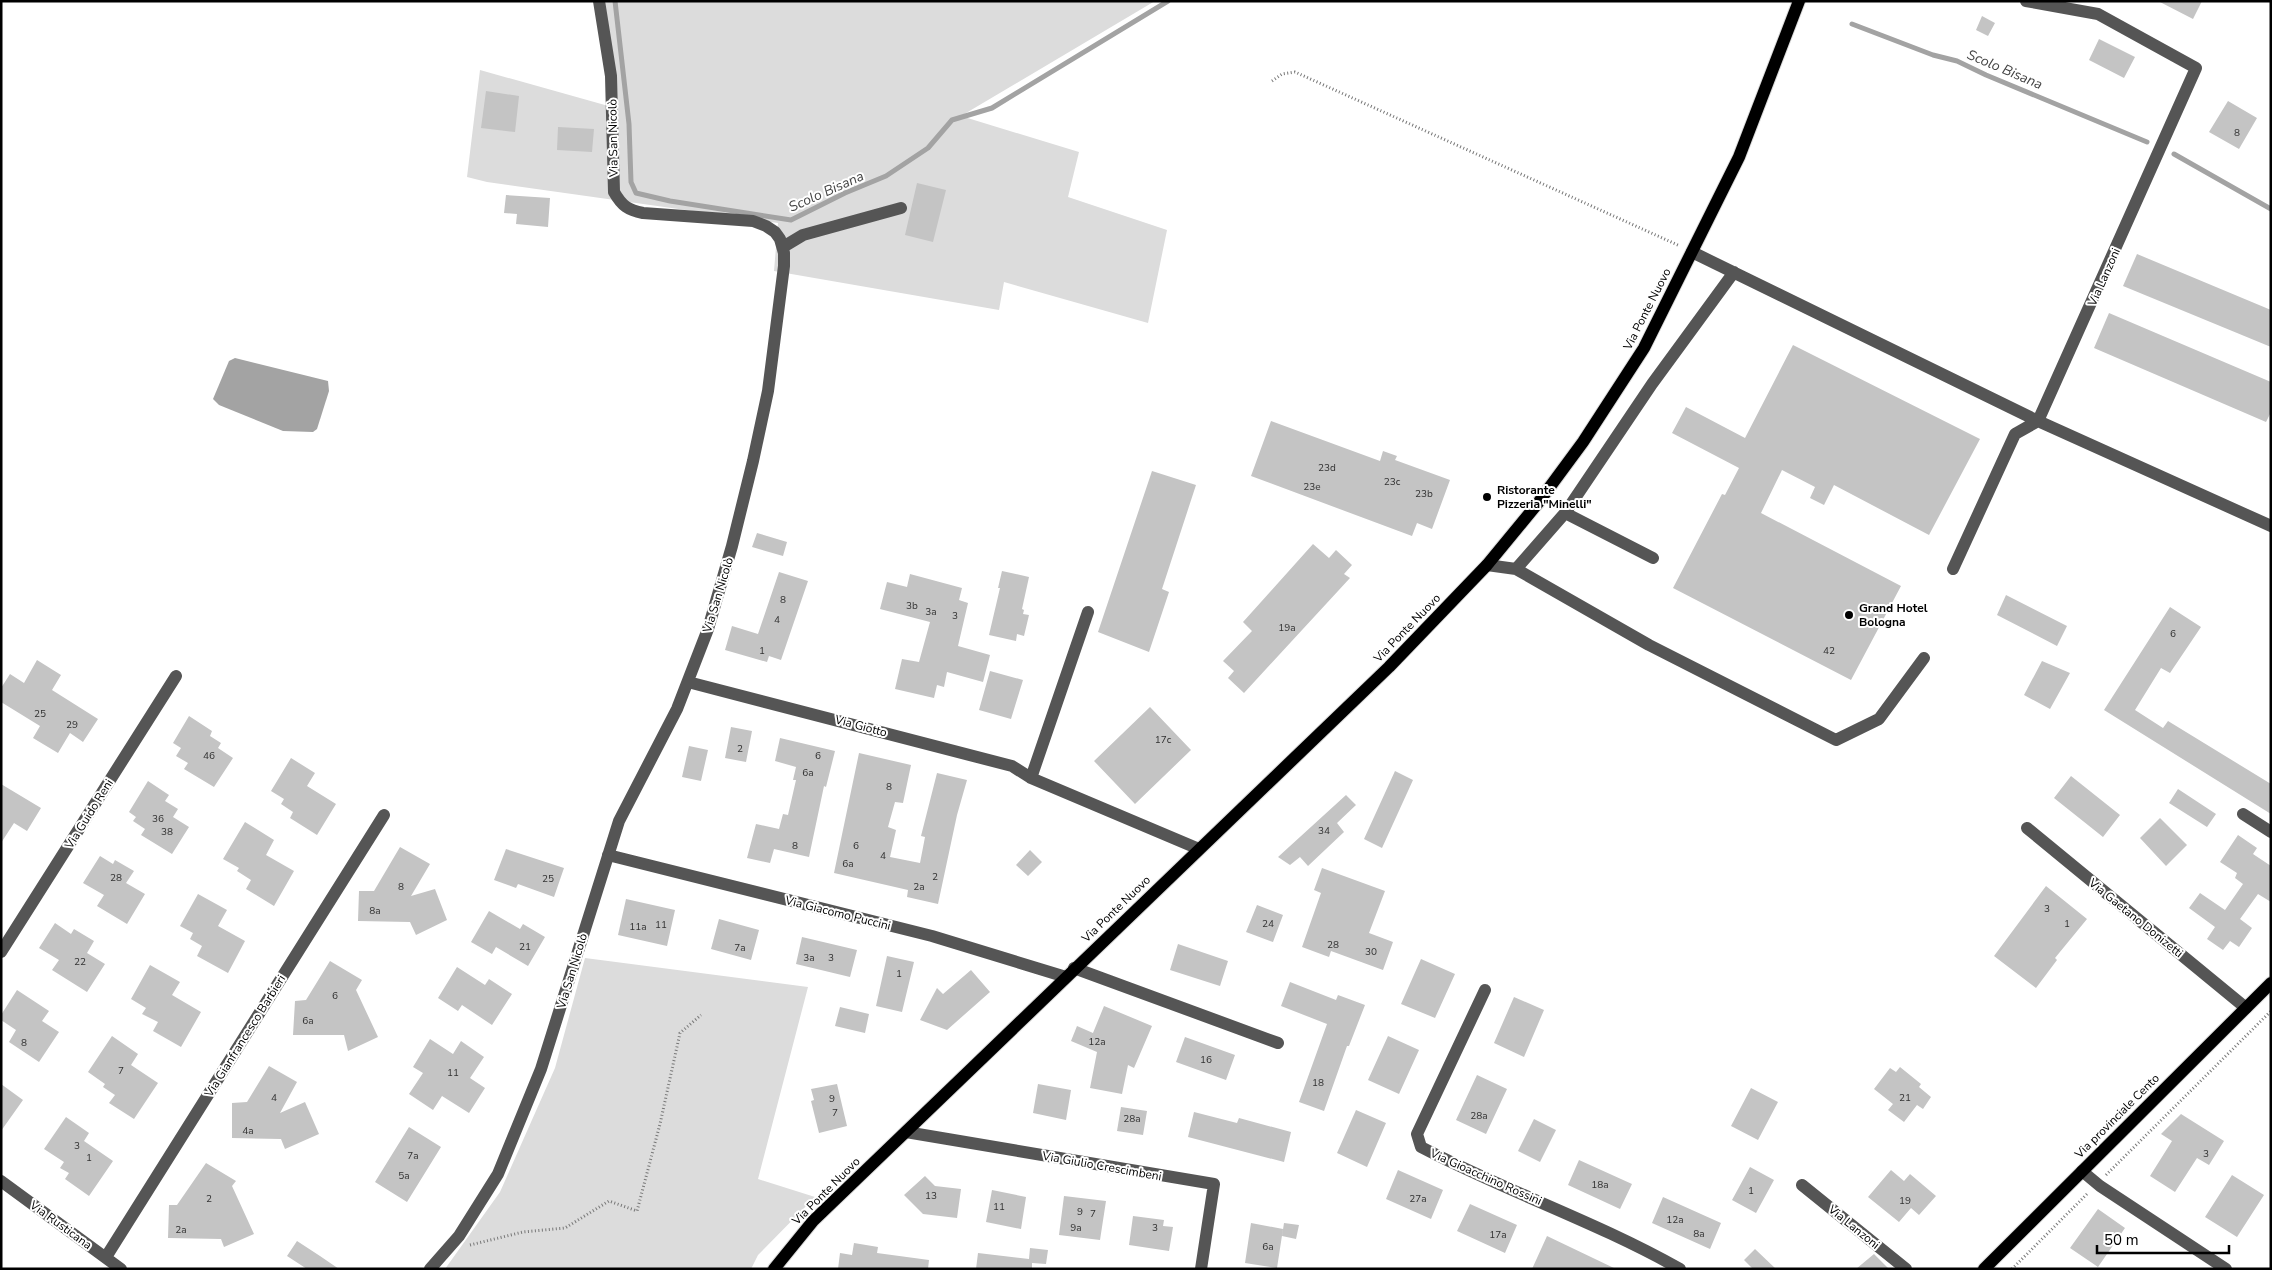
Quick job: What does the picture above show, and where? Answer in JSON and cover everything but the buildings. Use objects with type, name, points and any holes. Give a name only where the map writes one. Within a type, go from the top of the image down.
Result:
[{"type":"main road","name":"Via Ponte Nuovo","points":[[774,1269],[813,1221],[1388,667],[1487,565],[1538,503],[1593,426],[1644,348],[1739,157],[1800,1]]},
{"type":"main road","name":"Via provinciale Cento","points":[[1984,1269],[2271,983]]},
{"type":"street","name":"Via San Nicolò","points":[[430,1269],[459,1236],[498,1174],[519,1124],[561,1010],[619,821],[677,709],[708,629],[754,461],[768,391],[784,266],[783,247],[775,232],[753,221],[643,213],[629,210],[620,203],[614,192],[611,76],[600,1]]},
{"type":"street","name":"Via Lanzoni","points":[[2026,1],[2098,14],[2196,68],[2038,421]]},
{"type":"street","points":[[783,247],[803,235],[901,208]]},
{"type":"street","points":[[1692,252],[2038,421],[2271,526]]},
{"type":"street","points":[[1516,569],[1565,513],[1652,384],[1734,272]]},
{"type":"street","points":[[1953,569],[2015,434],[2038,421]]},
{"type":"street","points":[[1565,513],[1653,558]]},
{"type":"street","points":[[1487,565],[1516,569],[1648,644],[1836,740],[1879,719],[1924,658]]},
{"type":"street","points":[[1032,778],[1088,612]]},
{"type":"street","name":"Via Guido Reni","points":[[1,952],[176,676]]},
{"type":"street","name":"Via Giotto","points":[[688,682],[1012,766],[1032,778],[1199,849]]},
{"type":"street","points":[[2243,814],[2271,832]]},
{"type":"street","name":"Via Gianfrancesco Barbieri","points":[[106,1257],[384,815]]},
{"type":"street","name":"Via Gaetano Donizetti","points":[[2027,828],[2246,1008]]},
{"type":"street","name":"Via Giacomo Puccini","points":[[608,855],[932,936],[1070,973]]},
{"type":"street","points":[[1070,973],[1278,1043]]},
{"type":"street","name":"Via Gioacchino Rossini","points":[[1485,990],[1417,1134],[1421,1147],[1452,1164],[1551,1206],[1680,1269]]},
{"type":"street","name":"Via Giulio Crescimbeni","points":[[906,1132],[1214,1184],[1201,1269]]},
{"type":"street","points":[[2082,1171],[2226,1269]]},
{"type":"street","name":"Via Rusticana","points":[[1,1181],[122,1269]]},
{"type":"street","name":"Via Lanzoni","points":[[1802,1186],[1906,1269]]},
{"type":"path","points":[[1272,81],[1282,74],[1294,72],[1692,252]]},
{"type":"path","points":[[2012,1269],[2271,1011]]},
{"type":"path","points":[[446,1251],[523,1232],[565,1228],[609,1201],[637,1210],[660,1124],[680,1033],[701,1014]]},
{"type":"shaded area","points":[[597,1],[1155,1],[961,116],[1079,152],[1068,197],[1167,230],[1148,323],[1004,282],[999,310],[774,271],[778,223],[487,182],[467,177],[480,70],[612,107]]},
{"type":"shaded area","points":[[235,358],[328,381],[329,391],[317,429],[313,432],[283,431],[219,405],[213,399],[229,361]]},
{"type":"shaded area","points":[[585,958],[808,987],[758,1179],[815,1197],[758,1255],[751,1269],[445,1269],[500,1192],[555,1068]]},
{"type":"waterway","name":"Scolo Bisana","points":[[615,1],[629,124],[631,182],[636,193],[670,201],[791,220],[845,193],[886,176],[928,148],[952,120],[992,108],[1168,1]]},
{"type":"waterway","name":"Scolo Bisana","points":[[1852,24],[1933,55],[1957,61],[1986,75],[2147,142]]},
{"type":"waterway","name":"Scolo Bisana","points":[[2174,154],[2271,209]]},
{"type":"place","name":"Ristorante Pizzeria \"Minelli\"","points":[[1487,497]]},
{"type":"place","name":"Grand Hotel Bologna","points":[[1849,615]]}]
